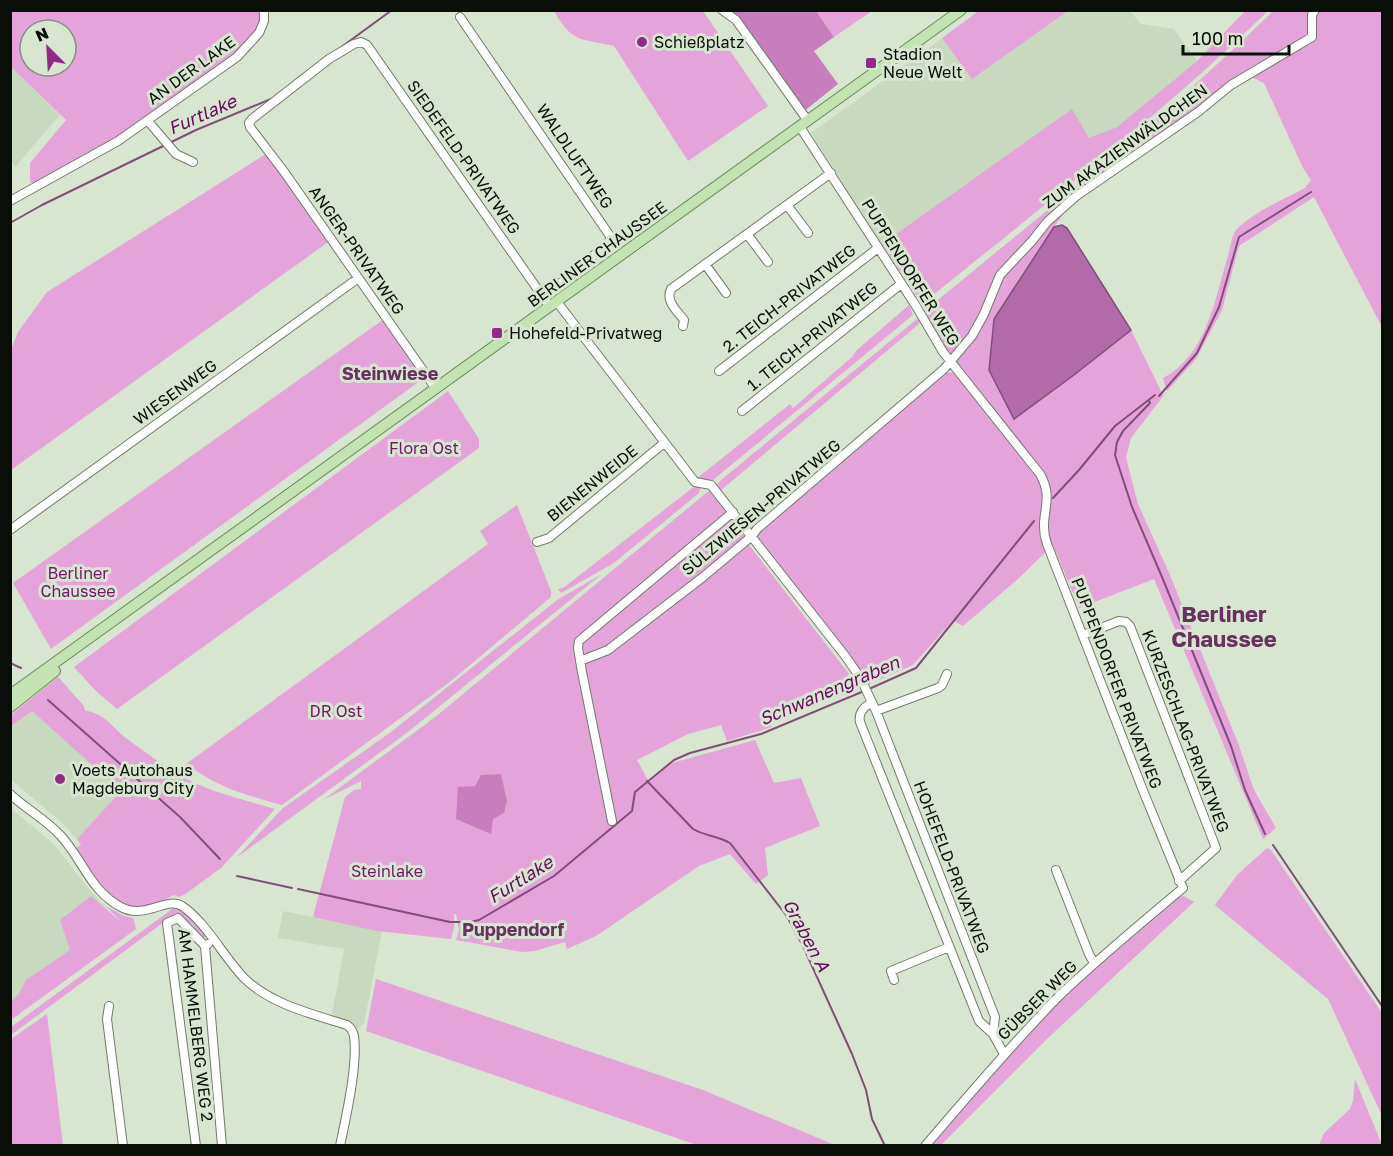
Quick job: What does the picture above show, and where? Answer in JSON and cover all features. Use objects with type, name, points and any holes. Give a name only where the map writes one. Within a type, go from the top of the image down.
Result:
[{"type":"main road","name":"BERLINER CHAUSSEE","points":[[10,695],[436,389],[550,302],[804,124],[961,10]]},
{"type":"main road","name":"BERLINER CHAUSSEE","points":[[10,707],[89,646],[105,628]]},
{"type":"street","name":"AN DER LAKE","points":[[10,201],[100,151],[148,121],[247,49],[262,29],[264,10]]},
{"type":"street","points":[[722,10],[734,18],[804,124]]},
{"type":"street","name":"ZUM AKAZIENWÄLDCHEN","points":[[951,361],[972,336],[1000,275],[1047,222],[1075,197],[1198,112],[1231,85],[1312,37],[1312,15],[1315,10]]},
{"type":"street","name":"WALDLUFTWEG","points":[[460,17],[610,236],[606,245],[550,302]]},
{"type":"street","name":"SIEDEFELD-PRIVATWEG","points":[[251,129],[249,123],[251,119],[316,68],[344,49],[360,42],[366,44],[550,302]]},
{"type":"street","name":"AN DER LAKE","points":[[148,121],[179,156],[194,162]]},
{"type":"street","name":"PUPPENDORFER WEG","points":[[804,124],[831,173],[951,361],[1040,474],[1046,485]]},
{"type":"street","name":"ANGER-PRIVATWEG","points":[[251,129],[285,172],[357,279],[436,389]]},
{"type":"street","points":[[683,326],[684,320],[670,300],[668,294],[670,289],[831,173]]},
{"type":"street","points":[[787,205],[808,233]]},
{"type":"street","points":[[747,234],[768,262]]},
{"type":"street","name":"2. TEICH-PRIVATWEG","points":[[719,371],[878,248]]},
{"type":"street","points":[[705,264],[726,292]]},
{"type":"street","name":"WIESENWEG","points":[[10,530],[357,279]]},
{"type":"street","name":"1. TEICH-PRIVATWEG","points":[[742,411],[901,284]]},
{"type":"street","name":"HOHEFELD-PRIVATWEG","points":[[550,302],[695,482],[711,485],[753,536],[846,657],[864,685],[995,1017],[993,1034]]},
{"type":"street","name":"SÜLZWIESEN-PRIVATWEG","points":[[580,661],[608,650],[703,577],[753,536],[758,529],[951,361]]},
{"type":"street","name":"BIENENWEIDE","points":[[537,542],[549,538],[664,443]]},
{"type":"street","name":"PUPPENDORFER PRIVATWEG","points":[[1046,485],[1048,496],[1043,532],[1181,884]]},
{"type":"street","points":[[612,821],[580,661],[579,641],[733,512]]},
{"type":"street","name":"KURZESCHLAG-PRIVATWEG","points":[[1083,635],[1123,621],[1129,625],[1216,849],[1181,884]]},
{"type":"street","points":[[876,711],[938,688],[947,674]]},
{"type":"street","name":"HOHEFELD-PRIVATWEG","points":[[870,700],[861,711],[860,719],[979,1021],[993,1034],[1004,1054]]},
{"type":"street","points":[[10,794],[59,834],[97,888],[113,902],[122,908],[136,912],[178,903],[191,914],[244,978],[263,993],[278,1001],[347,1024],[352,1030],[354,1039],[353,1067],[340,1146]]},
{"type":"street","points":[[1056,870],[1094,963]]},
{"type":"street","name":"GÜBSER WEG","points":[[925,1146],[1004,1054],[1094,963],[1181,884]]},
{"type":"street","name":"AM HAMMELBERG WEG 2","points":[[196,1146],[167,923],[178,918],[205,946]]},
{"type":"street","points":[[213,940],[205,946],[222,1146]]},
{"type":"street","name":"HOHEFELD-PRIVATWEG","points":[[894,980],[891,971],[950,947]]},
{"type":"street","points":[[109,1006],[107,1019],[123,1146]]},
{"type":"shaded area","points":[[722,11],[816,11],[834,37],[814,51],[838,84],[803,112],[734,18]]},
{"type":"shaded area","points":[[1068,11],[1130,11],[1141,24],[1174,29],[1197,61],[1117,127],[1089,138],[1071,110],[882,244],[811,133],[942,38],[972,79]]},
{"type":"shaded area","points":[[11,67],[18,74],[18,78],[22,78],[60,115],[15,167],[11,160]]},
{"type":"shaded area","points":[[1062,225],[1067,228],[1131,330],[1014,419],[989,370],[994,319],[1054,227]]},
{"type":"shaded area","points":[[32,710],[121,791],[77,839],[60,821],[11,780],[11,726]]},
{"type":"shaded area","points":[[501,774],[507,801],[504,813],[493,819],[491,834],[456,819],[458,787],[475,786],[481,775]]},
{"type":"shaded area","points":[[10,808],[53,843],[88,888],[128,931],[10,1016]]},
{"type":"shaded area","points":[[283,911],[382,931],[364,1023],[353,1033],[331,1020],[344,949],[278,938]]},
{"type":"green space","points":[[261,10],[258,28],[242,49],[99,149],[35,183],[30,182],[30,163],[66,120],[22,78],[78,78],[78,18],[18,18],[18,74],[11,67],[10,11]]},
{"type":"green space","points":[[980,10],[1068,11],[972,79],[942,38]]},
{"type":"green space","points":[[554,11],[703,11],[768,106],[688,161],[614,46],[578,38],[567,29]]},
{"type":"green space","points":[[816,11],[872,11],[834,37]]},
{"type":"green space","points":[[1245,11],[1268,11],[1142,125],[922,304],[882,244],[1072,109],[1089,138],[1117,127],[1197,61]]},
{"type":"green space","points":[[1273,11],[1382,11],[1382,327],[1314,197],[1239,246],[1222,310],[1196,359],[1167,391],[1131,438],[1126,458],[1138,504],[1170,575],[1238,743],[1254,790],[1276,828],[1263,839],[1154,579],[1079,608],[1053,545],[1018,579],[963,626],[953,620],[913,665],[867,685],[857,665],[757,537],[946,373],[955,372],[1005,425],[946,349],[926,315],[927,309],[1147,127]],"holes":[[[1247,75],[1264,83],[1303,168],[1311,180],[1305,188],[1261,211],[1237,229],[1232,239],[1213,310],[1199,342],[1177,369],[1163,378],[1167,391],[1163,395],[1131,330],[1074,375],[1054,227],[1075,197]]]},
{"type":"green space","points":[[269,152],[331,240],[11,470],[11,350],[18,332],[47,292]]},
{"type":"green space","points":[[909,305],[913,315],[713,480],[696,479],[790,404],[793,408]]},
{"type":"green space","name":"Berliner Chaussee","points":[[384,319],[424,378],[51,649],[13,583]]},
{"type":"green space","points":[[917,319],[920,319],[919,324],[720,491],[716,486],[721,480]]},
{"type":"green space","name":"Flora Ost","points":[[448,391],[479,439],[479,448],[117,709],[74,667]]},
{"type":"green space","points":[[695,486],[701,487],[699,493],[614,563],[561,593],[558,589],[563,588]]},
{"type":"green space","name":"Steinlake","points":[[711,489],[745,534],[749,545],[849,674],[835,689],[769,720],[772,727],[727,741],[721,725],[688,734],[637,760],[649,782],[672,763],[755,740],[774,783],[801,778],[820,826],[765,848],[768,875],[756,884],[730,854],[699,866],[596,936],[567,949],[565,942],[535,951],[522,952],[456,940],[459,930],[456,914],[454,914],[451,939],[377,931],[313,917],[345,797],[354,790],[361,789],[361,781],[323,800],[434,718]]},
{"type":"green space","name":"DR Ost","points":[[517,505],[551,591],[551,597],[451,681],[282,805],[221,785],[186,764],[488,544],[480,531]]},
{"type":"green space","points":[[602,574],[408,732],[236,858],[283,808],[391,732],[557,600]]},
{"type":"green space","points":[[58,677],[84,706],[85,711],[102,717],[154,759],[213,790],[275,809],[221,868],[184,895],[179,897],[174,895],[152,906],[135,908],[114,899],[96,880],[75,849],[81,845],[77,839],[121,791],[32,711],[11,726],[11,715]]},
{"type":"green space","points":[[1267,848],[1271,850],[1382,1013],[1382,1116],[1328,999],[1215,905],[1237,875]]},
{"type":"green space","points":[[91,896],[122,923],[106,906],[124,916],[133,918],[136,929],[11,1020],[11,1001],[19,994],[26,980],[70,950],[60,920]]},
{"type":"green space","points":[[1184,896],[1194,902],[1047,1039],[941,1145],[930,1146],[1042,1019],[1094,968],[1177,897]]},
{"type":"green space","points":[[175,907],[190,917],[205,935],[204,940],[193,929],[195,927],[191,923],[187,925],[176,913],[11,1035],[11,1027]]},
{"type":"green space","points":[[376,979],[703,1090],[835,1145],[697,1145],[366,1031]]},
{"type":"green space","points":[[47,1014],[63,1145],[11,1145],[11,1039]]},
{"type":"green space","points":[[1355,1079],[1382,1145],[1319,1145],[1324,1133],[1350,1109]]},
{"type":"waterway","name":"Furtlake","points":[[340,48],[392,10]]},
{"type":"waterway","name":"Furtlake","points":[[10,223],[196,130],[271,99]]},
{"type":"waterway","name":"Schwanengraben","points":[[1159,396],[1197,353],[1219,307],[1239,237],[1311,192]]},
{"type":"waterway","name":"Schwanengraben","points":[[1053,498],[1115,426],[1155,395]]},
{"type":"waterway","points":[[1149,401],[1150,403],[1123,431],[1117,442],[1115,455],[1132,507],[1231,746],[1245,790],[1265,834]]},
{"type":"waterway","name":"Schwanengraben","points":[[869,689],[916,668],[1034,521]]},
{"type":"waterway","name":"Furtlake","points":[[10,663],[21,668]]},
{"type":"waterway","name":"Furtlake","points":[[298,889],[450,922],[479,920],[554,876],[632,811],[635,792],[674,760],[690,753],[761,734],[864,691]]},
{"type":"waterway","name":"Furtlake","points":[[48,700],[180,817],[220,859]]},
{"type":"waterway","name":"Graben A","points":[[647,781],[693,829],[730,843],[786,915],[802,944],[852,1054],[866,1090],[872,1119],[885,1146]]},
{"type":"waterway","points":[[1273,845],[1382,1006]]},
{"type":"waterway","name":"Furtlake","points":[[237,876],[292,888]]},
{"type":"place","name":"Schießplatz","points":[[642,42]]},
{"type":"place","name":"Stadion Neue Welt","points":[[871,63]]},
{"type":"place","name":"Hohefeld-Privatweg","points":[[497,333]]},
{"type":"place","name":"Voets Autohaus Magdeburg City","points":[[60,779]]},
{"type":"district","name":"Steinwiese","points":[[390,373]]},
{"type":"district","name":"Berliner Chaussee","points":[[1224,626]]},
{"type":"district","name":"Puppendorf","points":[[513,929]]}]
